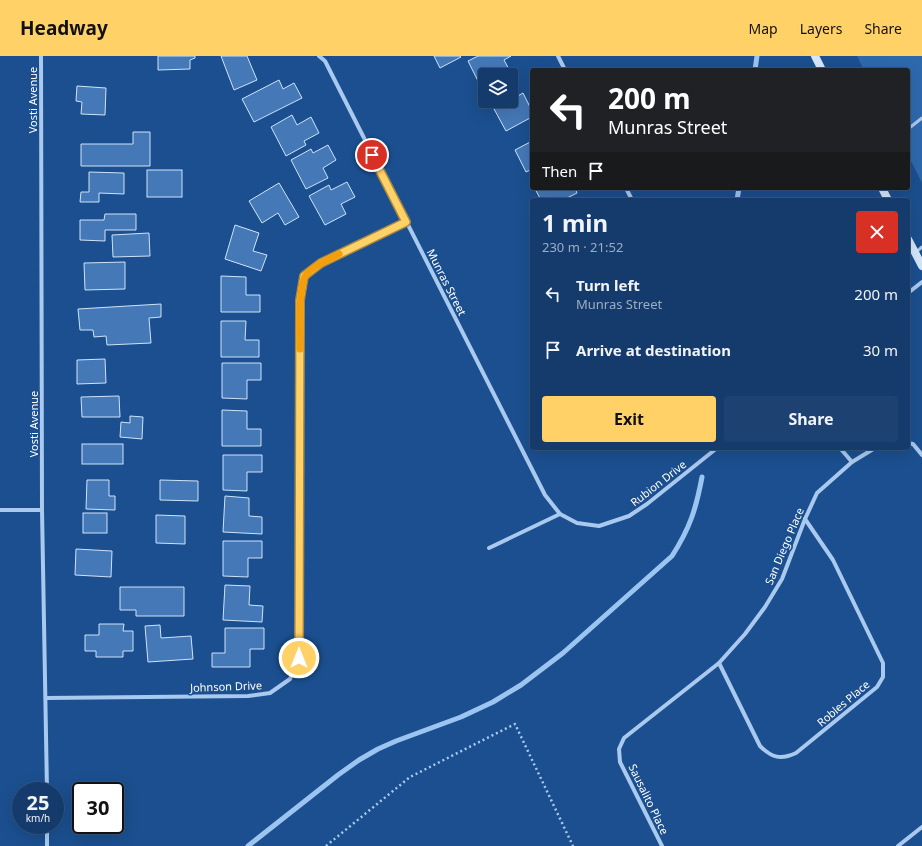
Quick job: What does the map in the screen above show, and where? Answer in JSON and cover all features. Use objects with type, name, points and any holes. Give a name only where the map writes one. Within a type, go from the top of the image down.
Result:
[{"type":"main road","points":[[815,56],[821,68]]},
{"type":"main road","points":[[910,240],[919,250],[922,266]]},
{"type":"street","name":"Vosti Avenue","points":[[40,56],[42,510],[47,782]]},
{"type":"street","name":"Munras Street","points":[[319,56],[325,61],[545,496],[560,514]]},
{"type":"street","points":[[558,56],[565,68]]},
{"type":"street","name":"Johnson Drive","points":[[46,698],[248,696],[270,693],[290,679],[299,658],[300,300],[304,276],[321,263],[406,222]]},
{"type":"street","points":[[910,291],[922,282]]},
{"type":"street","points":[[910,443],[913,444],[922,455]]},
{"type":"street","name":"Rubion Drive","points":[[560,514],[577,523],[599,526],[629,516],[647,504],[714,450]]},
{"type":"street","points":[[842,450],[852,462]]},
{"type":"street","name":"San Diego Place","points":[[662,707],[719,663],[745,634],[765,607],[782,579],[805,519],[817,493],[852,462],[872,450]]},
{"type":"street","points":[[0,510],[42,510]]},
{"type":"street","points":[[489,548],[560,514]]},
{"type":"street","name":"Robles Place","points":[[719,663],[760,746],[768,754],[779,758],[788,757],[796,753],[877,687],[883,677],[883,663],[833,560],[805,519]]},
{"type":"street","name":"Sausalito Place","points":[[662,707],[624,738],[618,749],[620,762],[662,846]]},
{"type":"street","points":[[898,846],[922,827]]},
{"type":"street","points":[[47,834],[47,846]]},
{"type":"lane","points":[[910,127],[922,118]]},
{"type":"path","points":[[326,846],[410,777],[515,724],[574,846]]},
{"type":"shaded area","points":[[857,56],[922,56],[922,183],[910,159],[910,68],[863,68]]},
{"type":"building","points":[[158,56],[195,56],[195,58],[190,60],[190,69],[158,70]]},
{"type":"building","points":[[221,56],[247,56],[257,80],[234,90]]},
{"type":"building","points":[[434,56],[460,56],[461,57],[440,68]]},
{"type":"building","points":[[478,56],[511,56],[504,60],[508,68],[478,68],[478,81],[468,61]]},
{"type":"building","points":[[279,80],[283,89],[294,83],[302,98],[254,122],[242,99]]},
{"type":"building","points":[[77,86],[106,88],[105,115],[81,114],[82,102],[76,101]]},
{"type":"building","points":[[523,93],[530,107],[530,118],[506,131],[494,109],[518,108],[518,96]]},
{"type":"building","points":[[292,115],[297,125],[311,117],[319,133],[304,141],[306,145],[286,156],[271,127]]},
{"type":"building","points":[[133,132],[150,132],[150,166],[81,166],[81,144],[133,144]]},
{"type":"building","points":[[530,142],[530,170],[526,172],[515,150]]},
{"type":"building","points":[[328,145],[336,160],[323,168],[328,178],[306,189],[291,160],[311,149],[313,153]]},
{"type":"building","points":[[147,170],[182,170],[182,197],[147,197]]},
{"type":"building","points":[[89,172],[124,173],[124,194],[99,193],[99,202],[80,202],[81,192],[89,192]]},
{"type":"building","points":[[347,182],[355,197],[341,204],[346,214],[325,225],[309,196],[329,185],[331,190]]},
{"type":"building","points":[[279,183],[299,217],[285,225],[278,213],[262,223],[249,201]]},
{"type":"building","points":[[536,190],[576,190],[577,193],[567,198],[540,198]]},
{"type":"building","points":[[105,214],[136,214],[136,230],[105,230],[105,241],[80,240],[80,220],[104,220]]},
{"type":"building","points":[[235,225],[259,233],[253,251],[267,255],[261,271],[225,259]]},
{"type":"building","points":[[149,233],[150,256],[113,257],[112,235]]},
{"type":"building","points":[[125,262],[125,289],[85,290],[84,263]]},
{"type":"building","points":[[221,276],[246,277],[246,295],[260,295],[260,312],[221,312]]},
{"type":"building","points":[[161,304],[161,317],[149,318],[151,343],[107,345],[106,336],[94,337],[93,330],[80,330],[78,309]]},
{"type":"building","points":[[221,321],[246,321],[245,340],[259,340],[259,357],[221,357]]},
{"type":"building","points":[[105,359],[106,383],[77,384],[77,360]]},
{"type":"building","points":[[222,363],[261,363],[261,380],[247,380],[247,399],[222,398]]},
{"type":"building","points":[[119,396],[120,417],[82,417],[81,397]]},
{"type":"building","points":[[222,410],[247,411],[247,429],[261,429],[261,446],[222,446]]},
{"type":"building","points":[[130,416],[143,417],[142,439],[120,437],[121,422],[130,423]]},
{"type":"building","points":[[82,444],[123,444],[123,464],[82,464]]},
{"type":"building","points":[[223,455],[262,455],[262,472],[247,472],[247,491],[223,490]]},
{"type":"building","points":[[87,480],[109,480],[109,496],[115,496],[115,510],[86,509]]},
{"type":"building","points":[[160,480],[198,481],[198,501],[160,500]]},
{"type":"building","points":[[225,496],[249,498],[249,516],[262,517],[262,534],[223,532]]},
{"type":"building","points":[[83,513],[107,513],[107,533],[83,533]]},
{"type":"building","points":[[156,515],[185,516],[185,544],[156,543]]},
{"type":"building","points":[[223,541],[262,541],[262,558],[248,558],[248,577],[223,576]]},
{"type":"building","points":[[76,549],[112,551],[111,577],[75,575]]},
{"type":"building","points":[[225,585],[250,586],[249,605],[263,606],[262,622],[223,620]]},
{"type":"building","points":[[120,587],[184,587],[184,616],[136,616],[136,610],[120,610]]},
{"type":"building","points":[[99,624],[124,624],[123,631],[133,631],[133,651],[123,651],[123,657],[96,657],[96,651],[85,651],[85,635],[99,635]]},
{"type":"building","points":[[160,625],[161,638],[191,636],[193,659],[148,662],[145,626]]},
{"type":"building","points":[[225,628],[264,628],[264,649],[250,649],[250,667],[212,667],[212,653],[225,653]]},
{"type":"waterway","points":[[755,68],[757,56]]},
{"type":"waterway","points":[[737,198],[739,190]]},
{"type":"waterway","points":[[248,846],[359,760],[396,741],[461,717],[493,702],[521,685],[563,653],[672,556],[692,518],[702,477]]},
{"type":"slow traffic","points":[[300,349],[300,300],[304,276],[321,263],[339,254]]},
{"type":"route","points":[[299,658],[300,300],[304,276],[321,263],[406,222],[372,155]]}]
